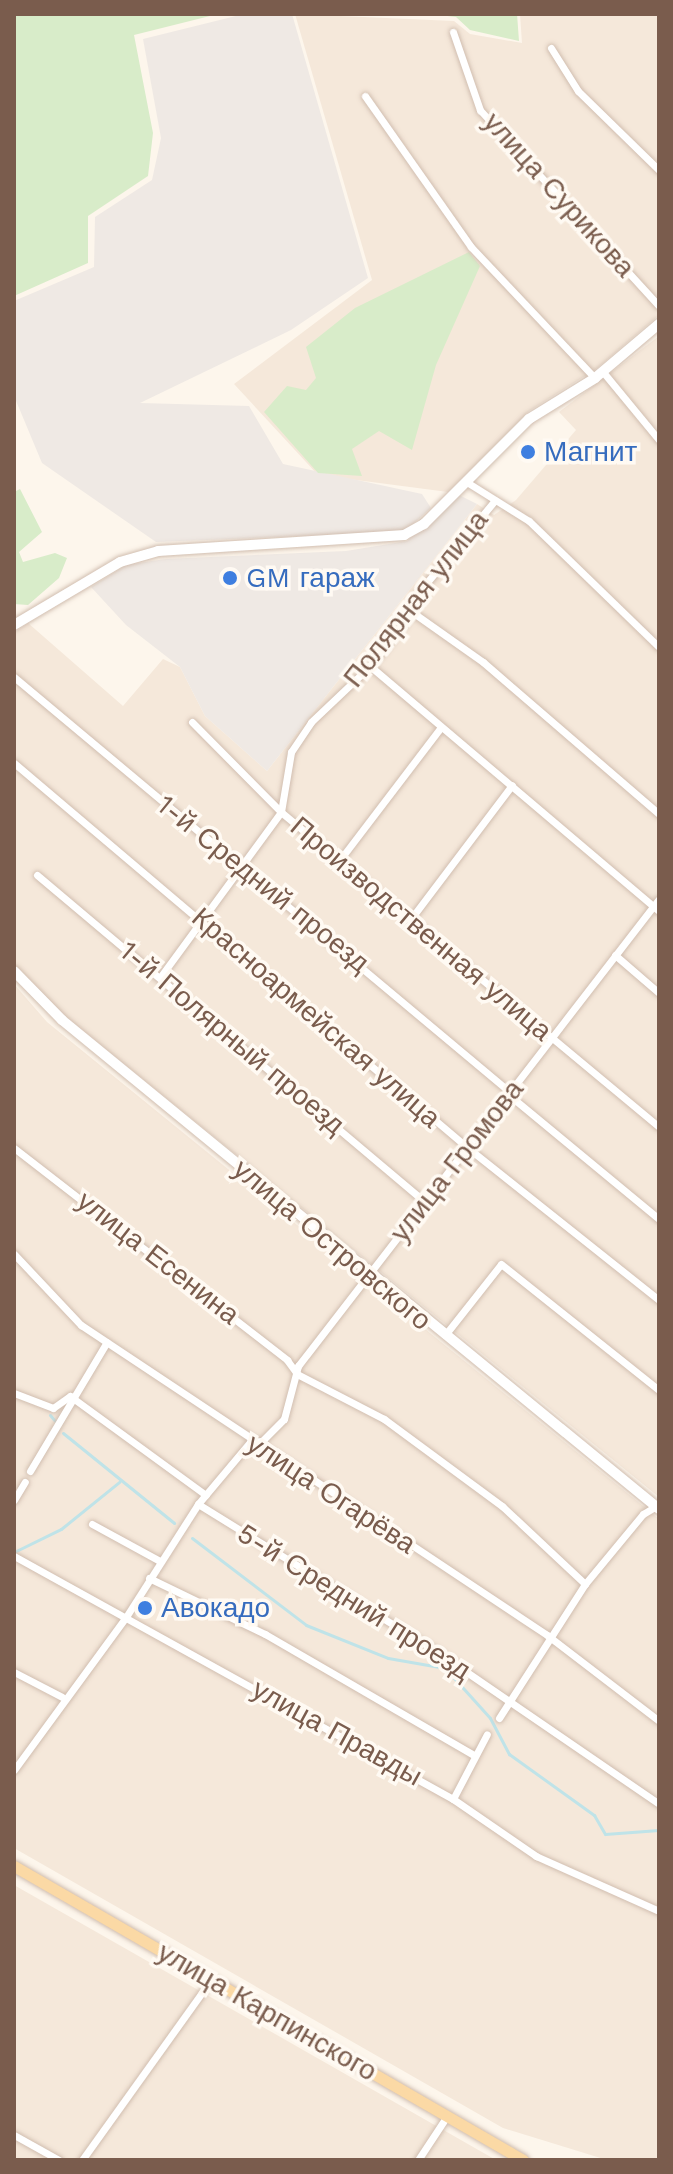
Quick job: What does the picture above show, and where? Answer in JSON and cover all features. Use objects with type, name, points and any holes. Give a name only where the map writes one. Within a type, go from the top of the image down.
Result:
[{"type":"main road","name":"улица Карпинского","points":[[14,1866],[525,2159]]},
{"type":"street","name":"улица Сурикова","points":[[453,32],[480,110],[659,306]]},
{"type":"street","points":[[551,48],[578,91],[659,170]]},
{"type":"street","points":[[365,96],[471,247],[659,440]]},
{"type":"street","points":[[14,625],[120,562],[158,551],[345,543],[404,535],[424,524],[529,419],[599,375],[659,324]]},
{"type":"street","points":[[465,481],[529,521],[659,647]]},
{"type":"street","name":"Полярная улица","points":[[161,976],[281,812],[291,752],[311,722],[370,666],[412,612],[414,598],[495,500]]},
{"type":"street","points":[[412,612],[483,662],[659,814]]},
{"type":"street","points":[[370,666],[656,909]]},
{"type":"street","name":"1-й Средний проезд","points":[[14,677],[239,869],[345,950],[659,1219]]},
{"type":"street","name":"Производственная улица","points":[[192,722],[281,812],[659,1127]]},
{"type":"street","points":[[339,861],[441,727]]},
{"type":"street","name":"Красноармейская улица","points":[[14,763],[202,919],[468,1148],[659,1300]]},
{"type":"street","points":[[410,920],[512,785]]},
{"type":"street","name":"1-й Полярный проезд","points":[[37,875],[161,976],[425,1202]]},
{"type":"street","name":"улица Громова","points":[[14,1770],[62,1697],[126,1617],[198,1504],[250,1442],[262,1441],[284,1419],[297,1374],[369,1275],[615,955],[656,909],[659,899]]},
{"type":"street","points":[[615,955],[659,993]]},
{"type":"street","name":"улица Островского","points":[[14,971],[62,1020],[444,1337],[658,1507]]},
{"type":"street","name":"улица Есенина","points":[[14,1148],[287,1360],[297,1374],[384,1419],[502,1506],[585,1584]]},
{"type":"street","name":"улица Огарёва","points":[[14,1254],[39,1274],[81,1325],[250,1442],[547,1635],[659,1721]]},
{"type":"street","points":[[444,1337],[501,1264],[659,1390]]},
{"type":"street","points":[[30,1471],[70,1396],[107,1342]]},
{"type":"street","points":[[14,1393],[53,1408],[70,1396]]},
{"type":"street","points":[[70,1396],[206,1495]]},
{"type":"street","points":[[14,1500],[25,1482]]},
{"type":"street","name":"5-й Средний проезд","points":[[198,1504],[509,1702],[659,1804]]},
{"type":"street","points":[[499,1718],[548,1646],[547,1635],[585,1584],[643,1514],[658,1507]]},
{"type":"street","points":[[92,1524],[160,1561]]},
{"type":"street","name":"улица Правды","points":[[14,1556],[453,1799],[536,1856],[659,1911]]},
{"type":"street","points":[[149,1578],[265,1634],[474,1755]]},
{"type":"street","points":[[14,1672],[62,1697]]},
{"type":"street","points":[[453,1799],[487,1734]]},
{"type":"street","points":[[14,1747],[24,1752]]},
{"type":"street","points":[[82,2160],[211,1980]]},
{"type":"street","points":[[418,2160],[447,2116]]},
{"type":"street","points":[[14,2135],[59,2160]]},
{"type":"shaded area","points":[[244,14],[292,14],[368,278],[291,330],[140,403],[249,406],[283,464],[422,494],[431,508],[404,532],[156,542],[42,463],[14,396],[14,301],[94,267],[95,217],[152,180],[161,138],[143,39]]},
{"type":"shaded area","points":[[295,14],[454,21],[470,34],[522,43],[520,14],[659,14],[659,315],[596,369],[529,411],[448,492],[318,475],[234,384],[372,280]]},
{"type":"shaded area","points":[[659,336],[659,1497],[60,1012],[14,965],[14,633],[28,623],[123,706],[163,659],[180,667],[205,716],[267,771],[477,504],[494,515],[516,500],[576,430],[559,412]]},
{"type":"shaded area","points":[[459,495],[477,504],[267,771],[205,716],[180,667],[126,625],[91,587],[126,565],[165,559],[346,551],[407,541]]},
{"type":"shaded area","points":[[14,984],[47,1022],[659,1519],[659,2160],[607,2160],[503,2128],[14,1848]]},
{"type":"shaded area","points":[[14,1885],[496,2160],[14,2160]]},
{"type":"green space","points":[[14,14],[218,14],[134,35],[153,133],[148,176],[88,216],[88,263],[14,296]]},
{"type":"green space","points":[[430,14],[517,14],[519,41],[470,30],[456,17]]},
{"type":"green space","points":[[469,252],[480,266],[436,365],[412,450],[379,431],[352,449],[362,476],[318,473],[264,412],[287,386],[306,390],[316,378],[306,347],[355,308]]},
{"type":"green space","points":[[20,489],[42,532],[19,552],[23,562],[55,553],[67,558],[59,578],[28,605],[14,604],[14,492]]},
{"type":"waterway","points":[[50,1415],[55,1421]]},
{"type":"waterway","points":[[63,1433],[174,1523]]},
{"type":"waterway","points":[[14,1552],[61,1529],[119,1482]]},
{"type":"waterway","points":[[192,1538],[306,1625],[388,1658],[445,1668],[490,1718],[509,1754],[594,1815],[605,1834],[659,1830]]},
{"type":"place","name":"Магнит","points":[[528,452]]},
{"type":"place","name":"GM гараж","points":[[230,578]]},
{"type":"place","name":"Авокадо","points":[[145,1608]]}]
